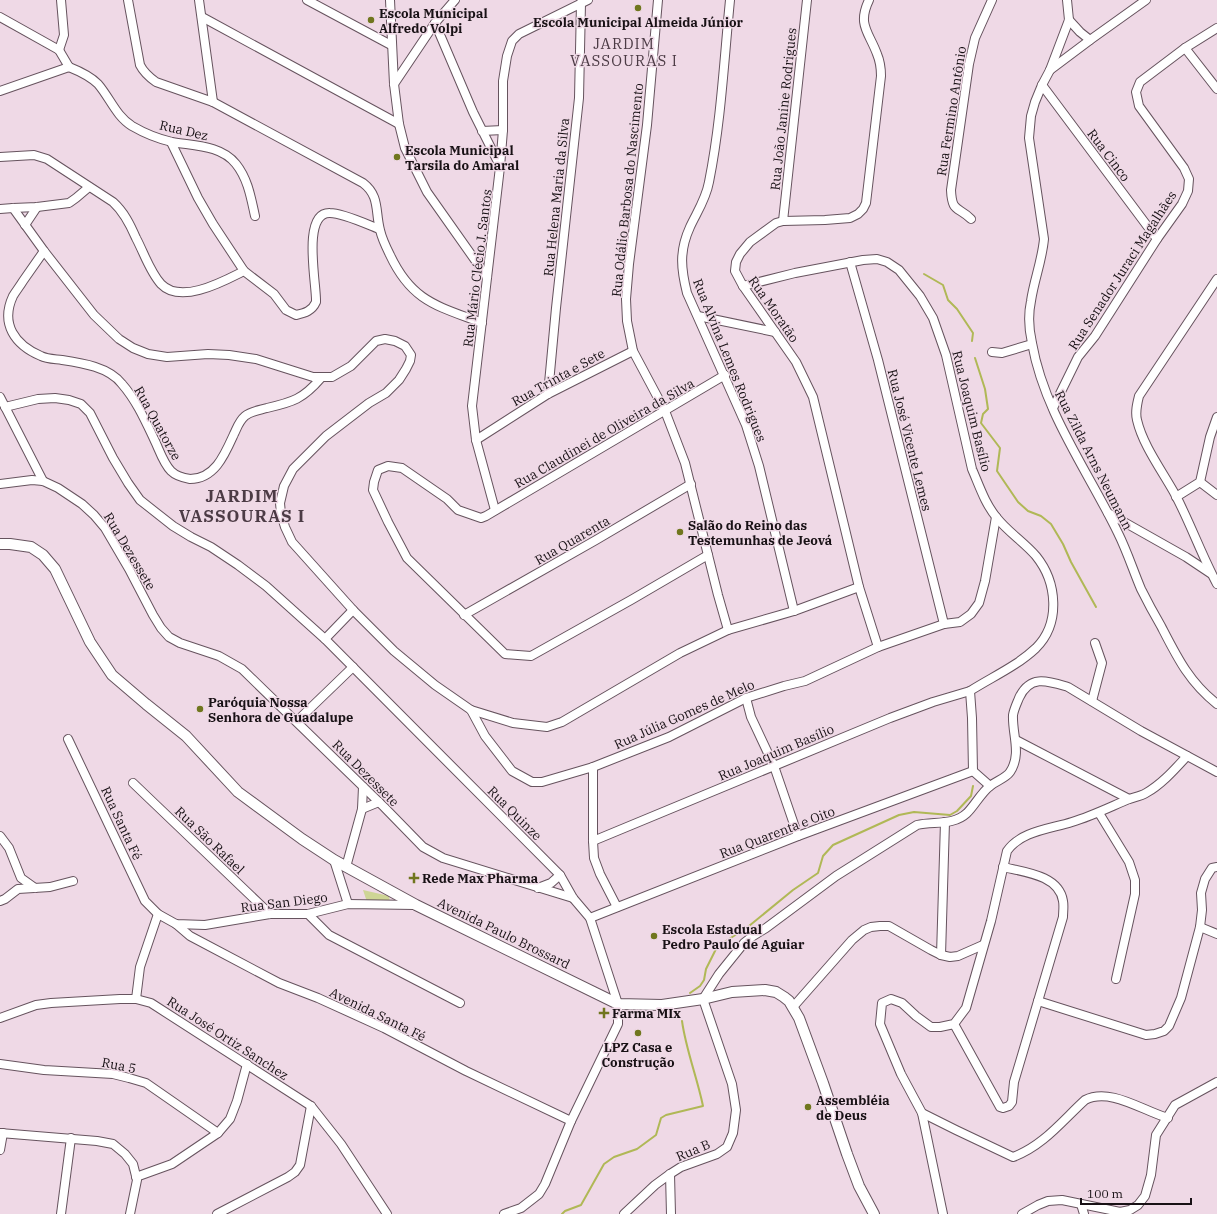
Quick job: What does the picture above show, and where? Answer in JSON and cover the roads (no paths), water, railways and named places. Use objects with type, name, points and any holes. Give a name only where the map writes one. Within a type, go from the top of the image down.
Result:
[{"type":"main road","name":"Avenida Paulo Brossard","points":[[0,544],[31,547],[43,556],[55,569],[90,642],[112,675],[186,736],[238,792],[302,839],[346,867],[416,905],[618,1004],[662,1005],[703,999],[732,992],[765,990],[776,992],[789,1001],[799,1018],[859,1186],[874,1214]]},
{"type":"street","points":[[59,50],[64,35],[61,0]]},
{"type":"street","points":[[128,0],[140,65],[144,72],[156,82],[213,102],[363,183],[373,193],[376,201],[382,239],[404,280],[412,289],[434,304],[482,323]]},
{"type":"street","points":[[199,0],[213,102]]},
{"type":"street","points":[[307,0],[391,45]]},
{"type":"street","points":[[390,0],[394,84],[399,124],[405,148],[427,192],[487,277]]},
{"type":"street","points":[[394,84],[435,24],[456,0]]},
{"type":"street","name":"Rua Odálio Barbosa do Nascimento","points":[[658,0],[647,125],[629,264],[626,299],[627,321],[633,351],[665,411],[685,463],[728,630]]},
{"type":"street","name":"Rua Alvina Lemes Rodrigues","points":[[730,0],[718,120],[709,184],[706,195],[685,240],[682,273],[687,293],[725,375],[746,425],[759,466],[794,611]]},
{"type":"street","name":"Rua João Janine Rodrigues","points":[[783,221],[807,0]]},
{"type":"street","name":"Rua Moratão","points":[[869,0],[864,10],[863,19],[868,36],[881,66],[881,76],[866,203],[858,214],[850,218],[783,221],[776,223],[750,242],[740,254],[736,262],[735,271],[743,286],[796,362],[813,397],[859,587],[878,647]]},
{"type":"street","name":"Rua Fermino Antônio","points":[[971,219],[964,212],[959,211],[954,207],[950,190],[969,64],[975,38],[992,0]]},
{"type":"street","points":[[1067,0],[1069,20],[1090,40]]},
{"type":"street","points":[[1050,70],[1146,0]]},
{"type":"street","name":"Rua Mário Clécio J. Santos","points":[[495,510],[476,440],[472,406],[500,167],[503,130],[503,81],[507,56],[512,41],[520,34],[585,2]]},
{"type":"street","name":"Rua Helena Maria da Silva","points":[[548,394],[579,98],[585,2]]},
{"type":"street","points":[[0,17],[59,50],[69,67],[0,91]]},
{"type":"street","points":[[202,17],[399,124]]},
{"type":"street","name":"Rua Zilda Arns Neumann","points":[[1069,20],[1031,116],[1029,138],[1044,239],[1043,255],[1030,305],[1029,324],[1032,344],[1040,377],[1053,408],[1072,448],[1118,533],[1142,590],[1174,652],[1195,684],[1206,696],[1217,704]]},
{"type":"street","points":[[435,24],[482,131],[500,167]]},
{"type":"street","name":"Rua Senador Juraci Magalhães","points":[[1053,408],[1078,357],[1094,336],[1157,239],[1182,204],[1188,191],[1189,179],[1184,168],[1139,106],[1136,92],[1140,82],[1185,48],[1217,28]]},
{"type":"street","points":[[1185,48],[1217,89]]},
{"type":"street","name":"Rua Dez","points":[[69,67],[86,74],[97,83],[123,120],[133,126],[171,142],[210,148],[225,154],[236,164],[245,178],[255,216]]},
{"type":"street","name":"Rua Cinco","points":[[1042,85],[1157,239]]},
{"type":"street","points":[[482,131],[503,130]]},
{"type":"street","points":[[171,142],[209,218],[244,271],[274,294],[286,310],[296,314],[302,314],[309,311],[316,302],[312,240],[316,222],[322,216],[330,213],[347,217],[380,229]]},
{"type":"street","points":[[0,156],[34,155],[47,159],[113,202],[121,209],[128,219],[153,271],[161,284],[168,290],[177,293],[189,293],[225,281],[244,271]]},
{"type":"street","points":[[0,209],[37,207],[69,203],[89,187]]},
{"type":"street","points":[[24,225],[37,207]]},
{"type":"street","name":"Rua Júlia Gomes de Melo","points":[[13,208],[24,225],[94,315],[119,339],[133,348],[148,354],[167,357],[229,354],[256,359],[321,378],[332,378],[351,366],[376,340],[380,339],[395,341],[405,346],[411,355],[406,369],[399,380],[386,393],[369,403],[315,446],[293,469],[284,486],[280,503],[281,514],[292,542],[353,610],[394,651],[435,685],[471,710],[485,736],[512,771],[524,779],[532,782],[542,782],[593,767],[669,736],[746,698],[805,681],[878,647],[944,624],[960,622],[971,614],[979,603],[996,517]]},
{"type":"street","name":"Rua Quatorze","points":[[44,251],[13,296],[8,315],[8,325],[16,339],[26,348],[42,357],[89,365],[114,376],[122,384],[142,414],[165,462],[171,471],[179,476],[190,479],[202,478],[210,473],[227,450],[244,416],[298,399],[308,392],[321,378]]},
{"type":"street","name":"Rua Joaquim Basílio","points":[[593,841],[890,718],[970,691],[1016,663],[1037,646],[1051,623],[1054,612],[1052,588],[1045,570],[1037,556],[996,517],[972,469],[946,355],[933,318],[920,296],[899,270],[887,262],[877,259],[863,260],[795,272],[743,286]]},
{"type":"street","name":"Rua José Vicente Lemes","points":[[850,262],[878,360],[944,624]]},
{"type":"street","points":[[1217,279],[1139,396],[1136,406],[1136,418],[1138,425],[1152,455],[1176,497],[1217,584]]},
{"type":"street","points":[[698,316],[775,332]]},
{"type":"street","points":[[992,352],[1002,354],[1032,344]]},
{"type":"street","name":"Rua Trinta e Sete","points":[[476,440],[548,394],[633,351]]},
{"type":"street","name":"Rua Claudinei de Oliveira da Silva","points":[[708,555],[632,600],[531,656],[505,654],[407,558],[373,490],[378,470],[388,466],[402,468],[447,499],[458,510],[481,518],[725,375]]},
{"type":"street","points":[[0,398],[43,481]]},
{"type":"street","name":"Rua Quinze","points":[[5,408],[38,399],[54,398],[69,400],[81,404],[90,413],[113,458],[140,500],[173,526],[211,547],[266,586],[325,639],[560,875],[573,898],[590,918],[618,1004],[618,1024],[571,1121],[545,1184],[539,1194],[521,1208],[504,1214]]},
{"type":"street","points":[[1176,497],[1200,482],[1210,437],[1217,417]]},
{"type":"street","name":"Rua Dezessete","points":[[0,484],[32,480],[43,481],[58,488],[82,504],[105,528],[129,569],[153,615],[169,636],[180,643],[219,656],[242,669],[297,721],[423,847],[443,858],[573,898]]},
{"type":"street","points":[[1200,482],[1217,495]]},
{"type":"street","name":"Rua Quarenta","points":[[464,615],[691,484]]},
{"type":"street","points":[[1107,513],[1186,557],[1211,573]]},
{"type":"street","points":[[471,710],[513,723],[547,727],[562,722],[680,653],[728,630],[794,611],[859,587]]},
{"type":"street","points":[[325,639],[353,610]]},
{"type":"street","points":[[1092,701],[1102,663],[1095,643]]},
{"type":"street","points":[[297,721],[353,667]]},
{"type":"street","points":[[703,999],[719,974],[744,943],[753,936],[836,876],[912,828],[926,823],[955,820],[966,814],[990,786],[1009,773],[1015,758],[1016,740],[1013,714],[1022,691],[1031,683],[1046,680],[1072,689],[1140,731],[1217,772]]},
{"type":"street","points":[[970,691],[973,771],[990,786]]},
{"type":"street","points":[[746,698],[751,717],[774,766],[798,836]]},
{"type":"street","name":"Rua Santa Fé","points":[[68,739],[145,901],[158,914]]},
{"type":"street","points":[[1016,740],[1129,799]]},
{"type":"street","points":[[943,1214],[922,1113],[901,1074],[880,1024],[882,1003],[891,999],[902,1003],[931,1027],[940,1028],[954,1024],[966,1008],[990,921],[1007,851],[1018,840],[1033,833],[1099,813],[1129,799],[1145,794],[1170,773],[1187,756]]},
{"type":"street","points":[[593,767],[594,858],[600,874],[617,907]]},
{"type":"street","name":"Rua Quarenta e Oito","points":[[590,918],[798,836],[973,771]]},
{"type":"street","name":"Rua São Rafael","points":[[133,783],[270,914]]},
{"type":"street","points":[[346,867],[362,809],[363,787]]},
{"type":"street","points":[[362,809],[379,802]]},
{"type":"street","points":[[1099,813],[1129,862],[1135,880],[1135,894],[1116,979]]},
{"type":"street","points":[[941,955],[945,822]]},
{"type":"street","points":[[0,836],[9,848],[21,878],[35,888]]},
{"type":"street","points":[[334,860],[348,904]]},
{"type":"street","points":[[954,1024],[1000,1107],[1006,1108],[1012,1102],[1014,1082],[1062,917],[1063,901],[1056,885],[1048,879],[1003,866]]},
{"type":"street","points":[[1038,1001],[1146,1035],[1164,1031],[1169,1026],[1181,998],[1200,927],[1202,910],[1201,893],[1205,879],[1212,868],[1217,867]]},
{"type":"street","points":[[538,888],[551,883],[560,875]]},
{"type":"street","points":[[0,901],[5,900],[18,889],[50,887],[73,881]]},
{"type":"street","name":"Rua San Diego","points":[[158,914],[176,924],[205,925],[270,914],[308,914],[348,904],[416,905]]},
{"type":"street","points":[[136,999],[140,967],[158,914]]},
{"type":"street","points":[[308,914],[328,935],[460,1003]]},
{"type":"street","name":"Avenida Santa Fé","points":[[176,924],[190,936],[279,983],[318,998],[384,1028],[466,1071],[571,1121]]},
{"type":"street","points":[[793,1007],[852,940],[864,930],[871,927],[889,926],[911,940],[941,955],[958,956],[983,945]]},
{"type":"street","points":[[1200,927],[1217,934]]},
{"type":"street","name":"Rua José Ortiz Sanchez","points":[[0,1018],[36,1005],[120,999],[136,999],[151,1003],[311,1106],[341,1144],[387,1214]]},
{"type":"street","name":"Rua B","points":[[624,1214],[655,1184],[670,1174],[681,1167],[718,1154],[727,1146],[733,1133],[736,1110],[732,1084],[703,999]]},
{"type":"street","name":"Rua 5","points":[[0,1064],[44,1070],[113,1074],[146,1083],[218,1133]]},
{"type":"street","points":[[136,1177],[172,1164],[218,1133],[230,1119],[237,1101],[247,1064]]},
{"type":"street","points":[[1022,1214],[1038,1204],[1048,1201],[1062,1200],[1120,1212],[1130,1210],[1138,1205],[1145,1196],[1151,1175],[1156,1135],[1175,1105],[1217,1082]]},
{"type":"street","points":[[922,1113],[1013,1156],[1026,1152],[1039,1144],[1085,1100],[1092,1096],[1110,1096],[1168,1118]]},
{"type":"street","points":[[217,1214],[295,1172],[300,1165],[306,1126],[311,1106]]},
{"type":"street","points":[[0,1150],[2,1133],[71,1138],[113,1144],[125,1154],[133,1164],[136,1180],[130,1214]]},
{"type":"street","points":[[61,1214],[71,1138]]},
{"type":"street","points":[[670,1174],[671,1214]]},
{"type":"street","points":[[1081,1204],[1084,1214]]},
{"type":"waterway","points":[[924,274],[943,285],[948,300],[957,309],[973,333],[972,341]]},
{"type":"waterway","points":[[975,358],[985,389],[988,409],[983,414],[981,423],[1000,448],[997,471],[1018,502],[1028,511],[1041,516],[1051,524],[1096,607]]},
{"type":"waterway","points":[[690,993],[700,986],[704,980],[706,969],[717,947],[749,926],[793,890],[818,873],[823,856],[833,845],[899,815],[914,812],[950,815],[957,811],[971,796],[973,786]]},
{"type":"waterway","points":[[562,1214],[565,1211],[581,1205],[604,1164],[614,1157],[637,1149],[656,1135],[661,1118],[666,1115],[703,1106],[682,1021]]},
{"type":"place","name":"Escola Municipal Almeida Júnior","points":[[638,8]]},
{"type":"place","name":"Escola Municipal Alfredo Volpi","points":[[371,20]]},
{"type":"place","name":"Escola Municipal Tarsila do Amaral","points":[[397,157]]},
{"type":"place","name":"Salão do Reino das Testemunhas de Jeová","points":[[680,532]]},
{"type":"place","name":"Paróquia Nossa Senhora de Guadalupe","points":[[200,709]]},
{"type":"place","name":"Rede Max Pharma","points":[[414,878]]},
{"type":"place","name":"Escola Estadual Pedro Paulo de Aguiar","points":[[654,936]]},
{"type":"place","name":"Farma MIx","points":[[604,1013]]},
{"type":"place","name":"LPZ Casa e Construção","points":[[638,1033]]},
{"type":"place","name":"Assembléia de Deus","points":[[808,1107]]},
{"type":"district","name":"JARDIM VASSOURAS I","points":[[624,52]]},
{"type":"district","name":"JARDIM VASSOURAS I","points":[[242,506]]}]
